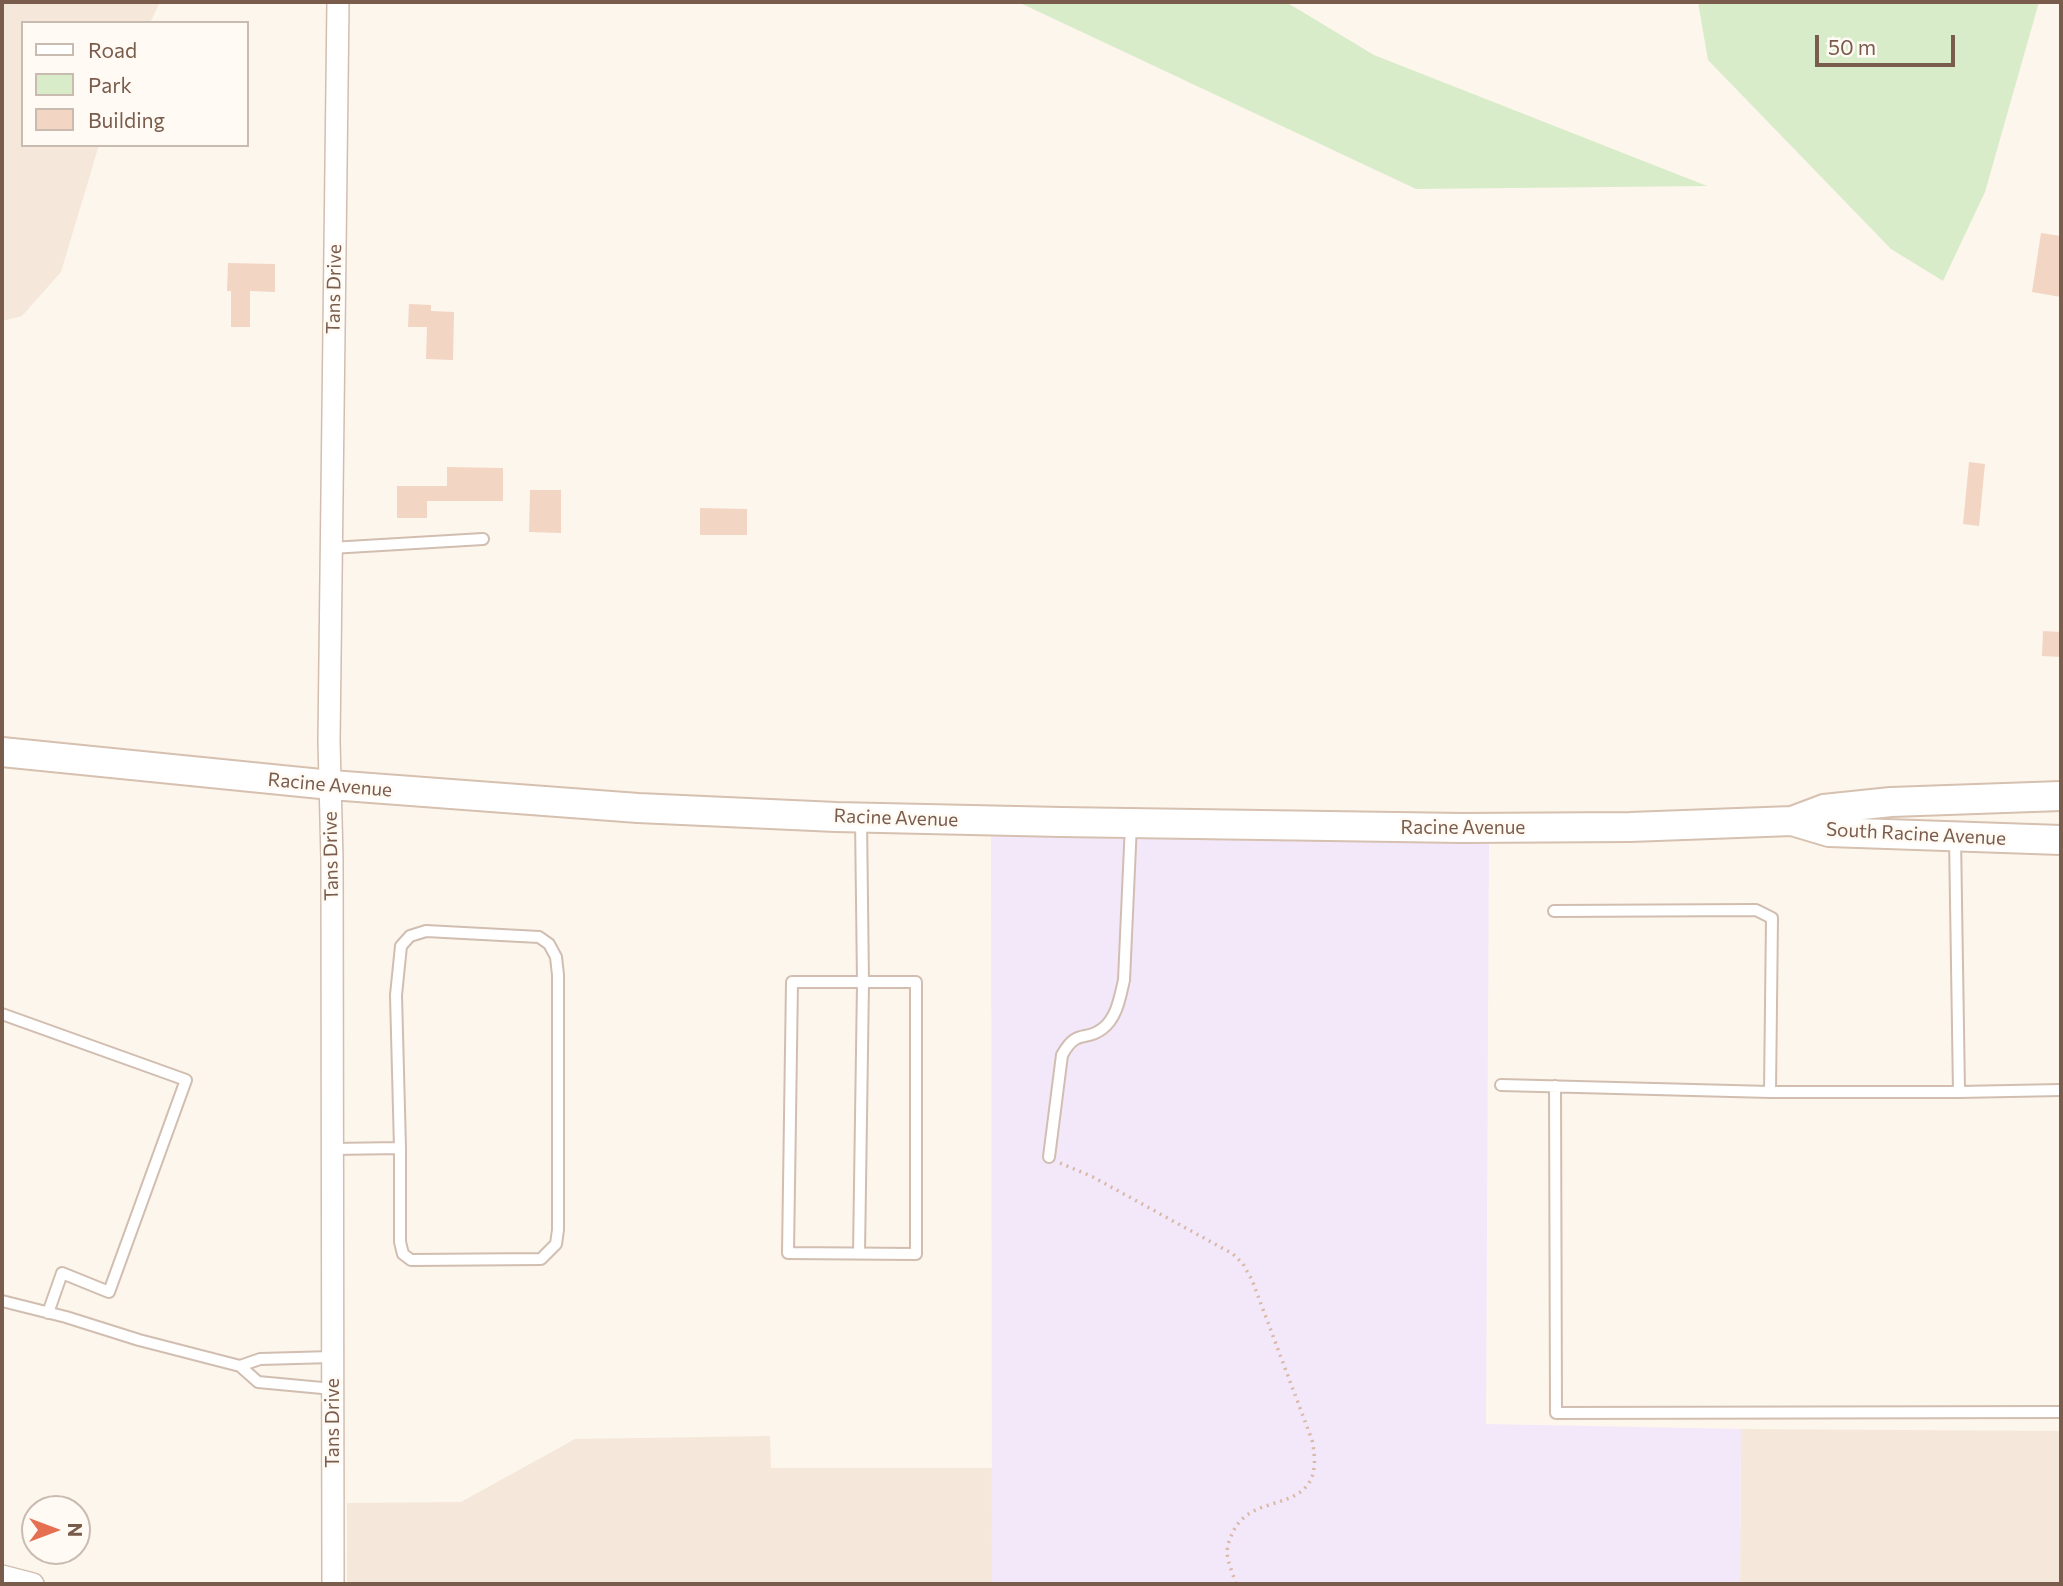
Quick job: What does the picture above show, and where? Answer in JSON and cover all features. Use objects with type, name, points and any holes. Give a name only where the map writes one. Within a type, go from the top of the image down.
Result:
[{"type":"main road","name":"Racine Avenue","points":[[2,752],[331,785],[638,808],[861,818],[1462,828],[1630,827],[1792,821]]},
{"type":"main road","name":"South Racine Avenue","points":[[1792,821],[1824,809],[1891,802],[2061,796]]},
{"type":"main road","name":"South Racine Avenue","points":[[1792,821],[1829,832],[2061,840]]},
{"type":"street","name":"Tans Drive","points":[[333,1584],[329,741],[338,2]]},
{"type":"street","points":[[2,1576],[33,1584]]},
{"type":"lane","points":[[331,548],[483,539]]},
{"type":"lane","points":[[859,1253],[863,983],[861,818]]},
{"type":"lane","points":[[1049,1157],[1062,1055],[1068,1043],[1077,1037],[1100,1031],[1111,1020],[1119,1004],[1124,980],[1131,824]]},
{"type":"lane","points":[[1955,836],[1959,1092]]},
{"type":"lane","points":[[1554,911],[1756,910],[1772,918],[1770,1092]]},
{"type":"lane","points":[[426,931],[539,937],[549,944],[556,957],[558,975],[556,1244],[541,1259],[411,1259],[403,1254],[400,1242],[400,1148],[396,995],[401,946],[410,936],[426,931]]},
{"type":"lane","points":[[792,982],[916,982],[916,1254],[859,1253],[788,1253],[792,982]]},
{"type":"lane","points":[[2,1014],[186,1080],[109,1292],[62,1273],[48,1313]]},
{"type":"lane","points":[[1501,1084],[1770,1092],[2061,1090]]},
{"type":"lane","points":[[1555,1086],[1556,1413],[2061,1412]]},
{"type":"lane","points":[[332,1149],[400,1148]]},
{"type":"lane","points":[[2,1301],[240,1366],[258,1382],[332,1389]]},
{"type":"lane","points":[[240,1366],[260,1359],[332,1357]]},
{"type":"path","points":[[1049,1157],[1093,1177],[1233,1254],[1243,1264],[1252,1280],[1312,1440],[1313,1473],[1305,1488],[1296,1495],[1247,1515],[1235,1528],[1227,1547],[1227,1555],[1236,1584]]},
{"type":"shaded area","points":[[2,2],[160,2],[151,21],[21,21],[21,147],[98,147],[61,272],[22,316],[2,321]]},
{"type":"shaded area","points":[[991,833],[1489,840],[1486,1424],[1741,1429],[1740,1584],[992,1584]]},
{"type":"shaded area","points":[[1741,1429],[2061,1431],[2061,1584],[1740,1584]]},
{"type":"shaded area","points":[[770,1436],[771,1468],[993,1468],[992,1584],[347,1584],[347,1503],[461,1502],[575,1439]]},
{"type":"green space","points":[[1018,2],[1286,2],[1374,55],[1707,186],[1416,189]]},
{"type":"green space","points":[[1698,2],[2039,2],[1985,192],[1943,281],[1891,249],[1708,60]]},
{"type":"building","points":[[2041,233],[2061,236],[2061,297],[2032,292]]},
{"type":"building","points":[[228,263],[275,264],[275,292],[250,291],[250,327],[231,327],[231,291],[227,291]]},
{"type":"building","points":[[409,304],[431,305],[431,311],[454,312],[453,360],[426,359],[427,327],[408,327]]},
{"type":"building","points":[[1969,462],[1985,464],[1979,526],[1963,524]]},
{"type":"building","points":[[447,467],[503,468],[503,501],[427,501],[427,518],[397,518],[397,486],[447,486]]},
{"type":"building","points":[[530,490],[561,490],[561,533],[529,532]]},
{"type":"building","points":[[700,508],[747,509],[747,535],[700,535]]},
{"type":"building","points":[[2043,631],[2061,632],[2061,657],[2042,656]]}]
